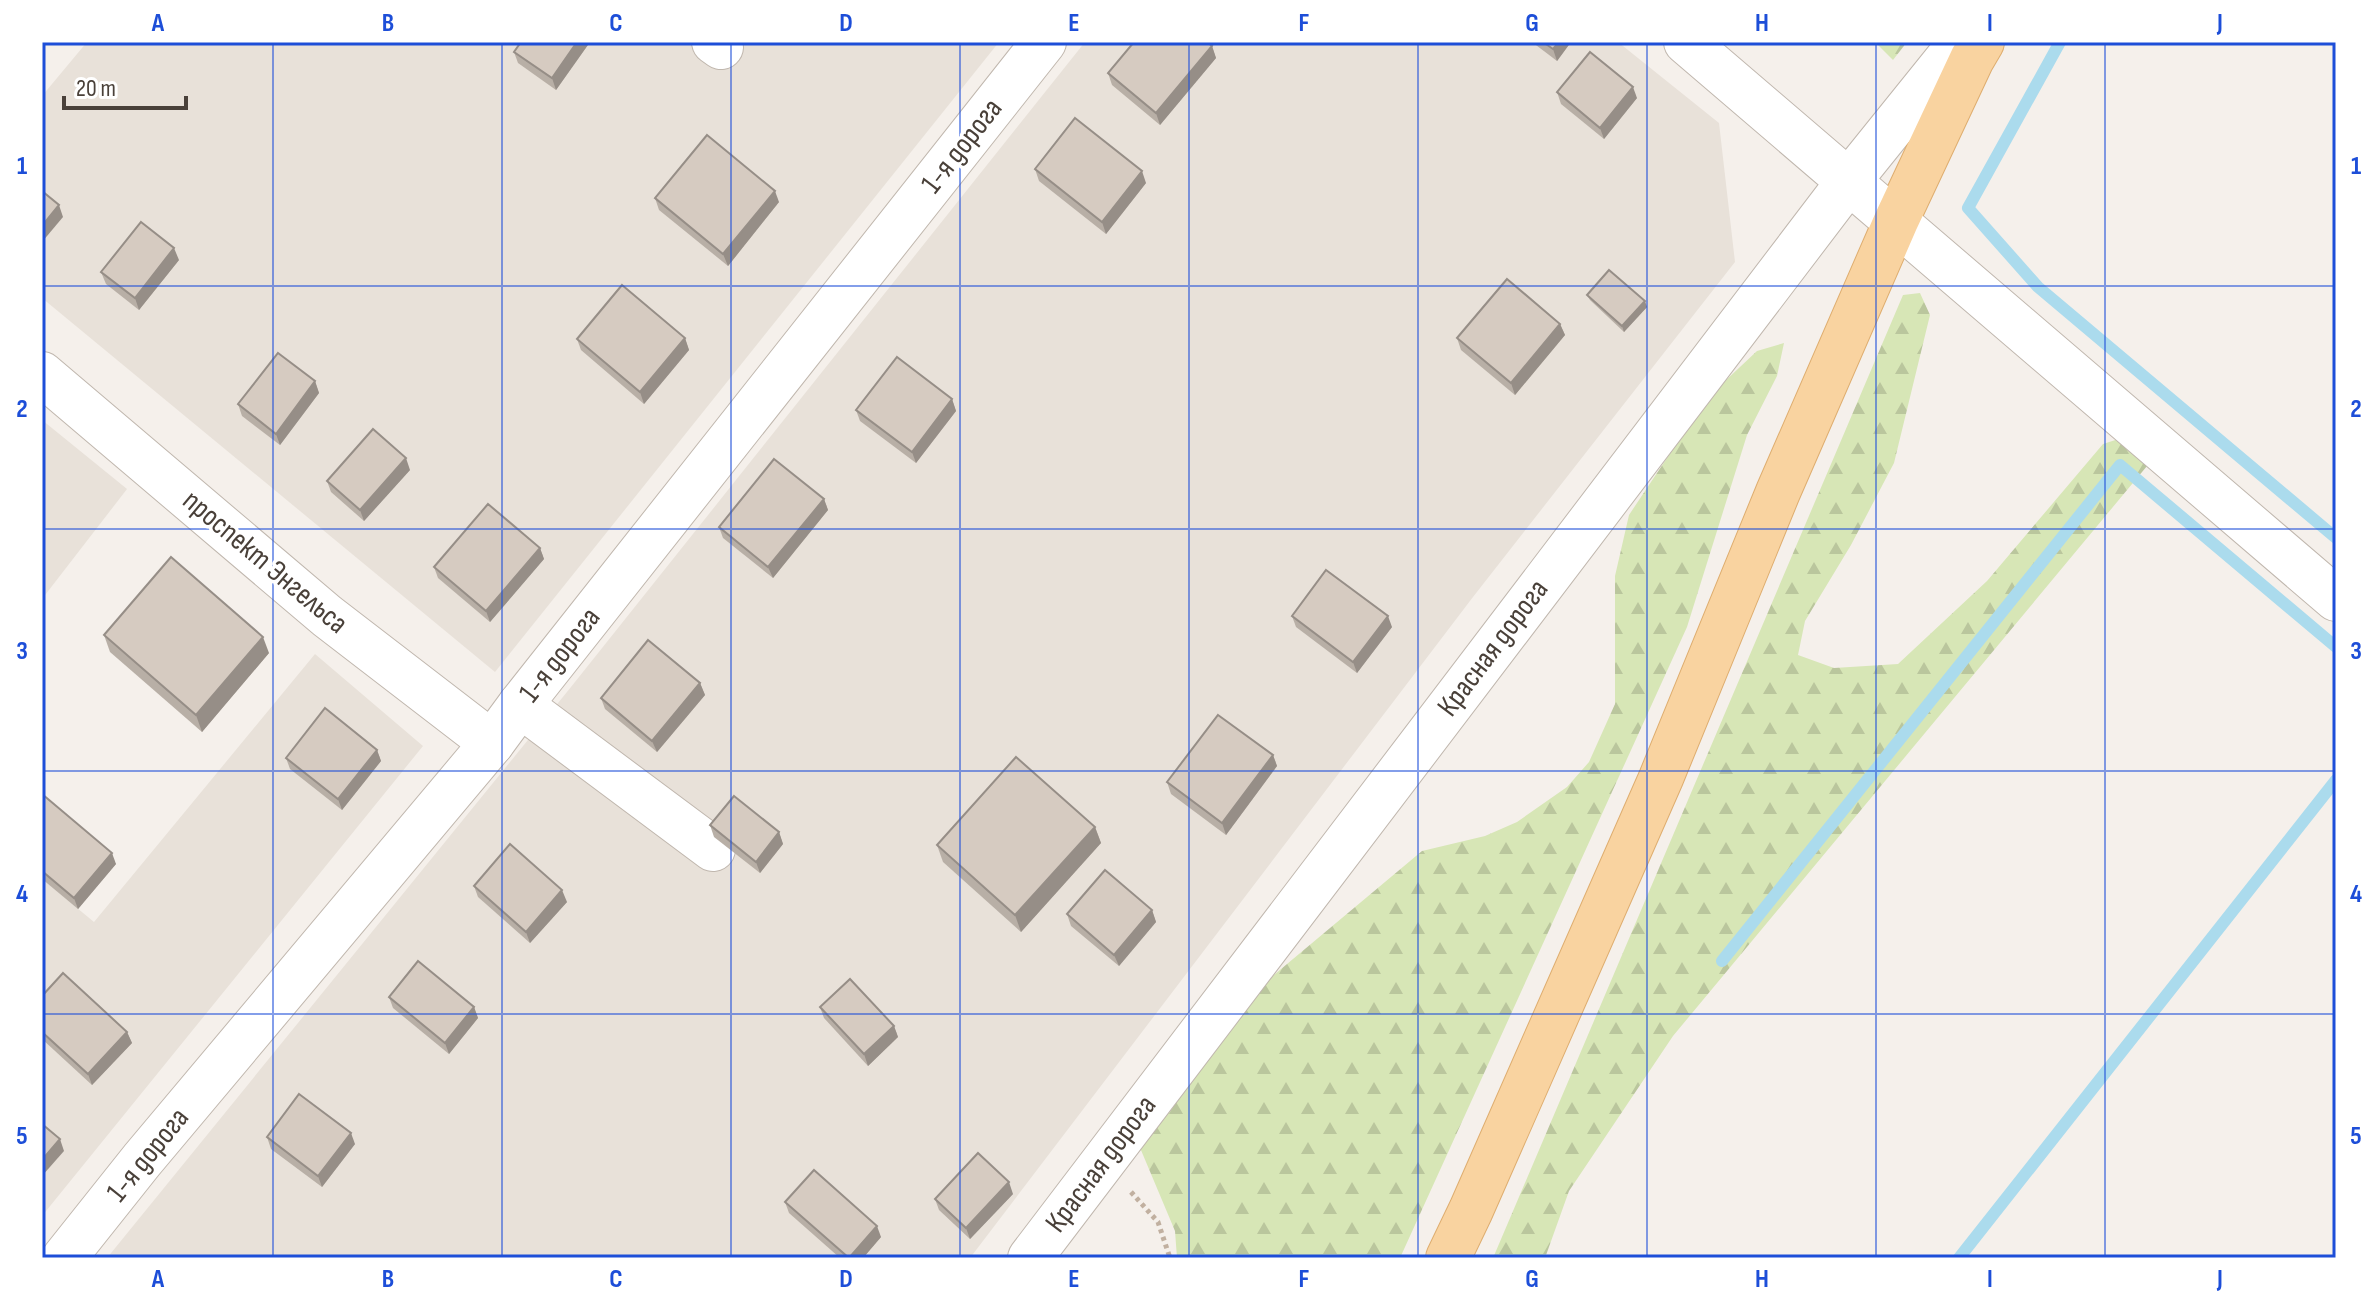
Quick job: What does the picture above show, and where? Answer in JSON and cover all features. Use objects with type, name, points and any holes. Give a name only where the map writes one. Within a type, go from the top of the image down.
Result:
[{"type":"main road","points":[[1448,1258],[1661,778],[1784,478],[1896,221],[1982,42]]},
{"type":"street","name":"1-я дорога","points":[[64,1258],[142,1160],[492,743],[1044,42]]},
{"type":"street","points":[[1686,42],[2336,599]]},
{"type":"street","name":"Красная дорога","points":[[1030,1258],[1849,181],[1961,42]]},
{"type":"street","name":"проспект Энгельса","points":[[42,374],[327,616],[492,743]]},
{"type":"street","points":[[520,705],[713,849]]},
{"type":"path","points":[[1103,1161],[1158,1222],[1170,1258]]},
{"type":"shaded area","points":[[87,42],[999,42],[495,672],[42,298],[42,96]]},
{"type":"shaded area","points":[[1085,42],[1618,42],[1719,123],[1735,262],[1473,597],[970,1258],[107,1258],[571,687]]},
{"type":"shaded area","points":[[42,420],[127,489],[42,599]]},
{"type":"shaded area","points":[[315,654],[423,746],[42,1216],[42,879],[94,922]]},
{"type":"green space","points":[[1875,42],[1907,42],[1893,60]]},
{"type":"green space","points":[[1920,293],[1930,315],[1894,463],[1851,545],[1805,621],[1798,655],[1834,668],[1898,664],[1987,581],[2103,444],[2131,435],[2157,454],[1673,1036],[1569,1191],[1545,1258],[1493,1258],[1903,295]]},
{"type":"green space","points":[[1784,343],[1777,376],[1747,435],[1687,627],[1400,1258],[1177,1258],[1175,1231],[1138,1143],[1257,989],[1422,851],[1485,836],[1517,822],[1567,787],[1589,762],[1615,704],[1615,576],[1629,515],[1707,398],[1757,351]]},
{"type":"building","points":[[521,42],[577,42],[552,78],[514,52]]},
{"type":"building","points":[[1134,42],[1207,42],[1212,46],[1156,113],[1108,73]]},
{"type":"building","points":[[1543,42],[1559,42],[1553,49]]},
{"type":"building","points":[[1590,52],[1633,87],[1600,128],[1557,92]]},
{"type":"building","points":[[1075,118],[1142,171],[1102,222],[1035,169]]},
{"type":"building","points":[[707,135],[775,191],[723,254],[655,198]]},
{"type":"building","points":[[42,191],[59,205],[42,226]]},
{"type":"building","points":[[141,222],[174,248],[135,298],[101,272]]},
{"type":"building","points":[[1609,270],[1645,301],[1622,326],[1587,295]]},
{"type":"building","points":[[1507,279],[1560,324],[1511,383],[1457,338]]},
{"type":"building","points":[[622,285],[685,338],[640,392],[577,339]]},
{"type":"building","points":[[278,353],[315,381],[276,434],[238,404]]},
{"type":"building","points":[[897,357],[952,399],[912,452],[856,410]]},
{"type":"building","points":[[373,429],[406,458],[360,510],[327,481]]},
{"type":"building","points":[[774,459],[824,499],[768,567],[719,527]]},
{"type":"building","points":[[488,504],[540,548],[486,611],[434,567]]},
{"type":"building","points":[[171,557],[263,637],[196,715],[104,635]]},
{"type":"building","points":[[1326,570],[1388,616],[1353,662],[1292,616]]},
{"type":"building","points":[[648,640],[700,683],[652,741],[601,698]]},
{"type":"building","points":[[325,708],[377,750],[338,799],[286,758]]},
{"type":"building","points":[[1218,715],[1273,755],[1222,823],[1167,782]]},
{"type":"building","points":[[1016,757],[1095,827],[1015,915],[937,845]]},
{"type":"building","points":[[42,794],[112,853],[74,898],[42,871]]},
{"type":"building","points":[[734,796],[779,832],[756,862],[710,825]]},
{"type":"building","points":[[510,844],[562,890],[526,932],[474,886]]},
{"type":"building","points":[[1105,870],[1152,910],[1114,955],[1067,914]]},
{"type":"building","points":[[418,961],[474,1007],[445,1043],[389,997]]},
{"type":"building","points":[[63,973],[127,1032],[88,1074],[42,1032],[42,996]]},
{"type":"building","points":[[850,979],[894,1026],[864,1054],[820,1007]]},
{"type":"building","points":[[299,1094],[351,1133],[318,1176],[267,1137]]},
{"type":"building","points":[[42,1124],[60,1139],[42,1160]]},
{"type":"building","points":[[978,1153],[1009,1182],[966,1228],[935,1199]]},
{"type":"building","points":[[814,1170],[877,1226],[849,1258],[785,1202]]},
{"type":"waterway","points":[[2060,42],[1968,208],[2038,287],[2336,538]]},
{"type":"waterway","points":[[1722,961],[2120,465],[2336,647]]},
{"type":"waterway","points":[[1959,1258],[2336,780]]}]
